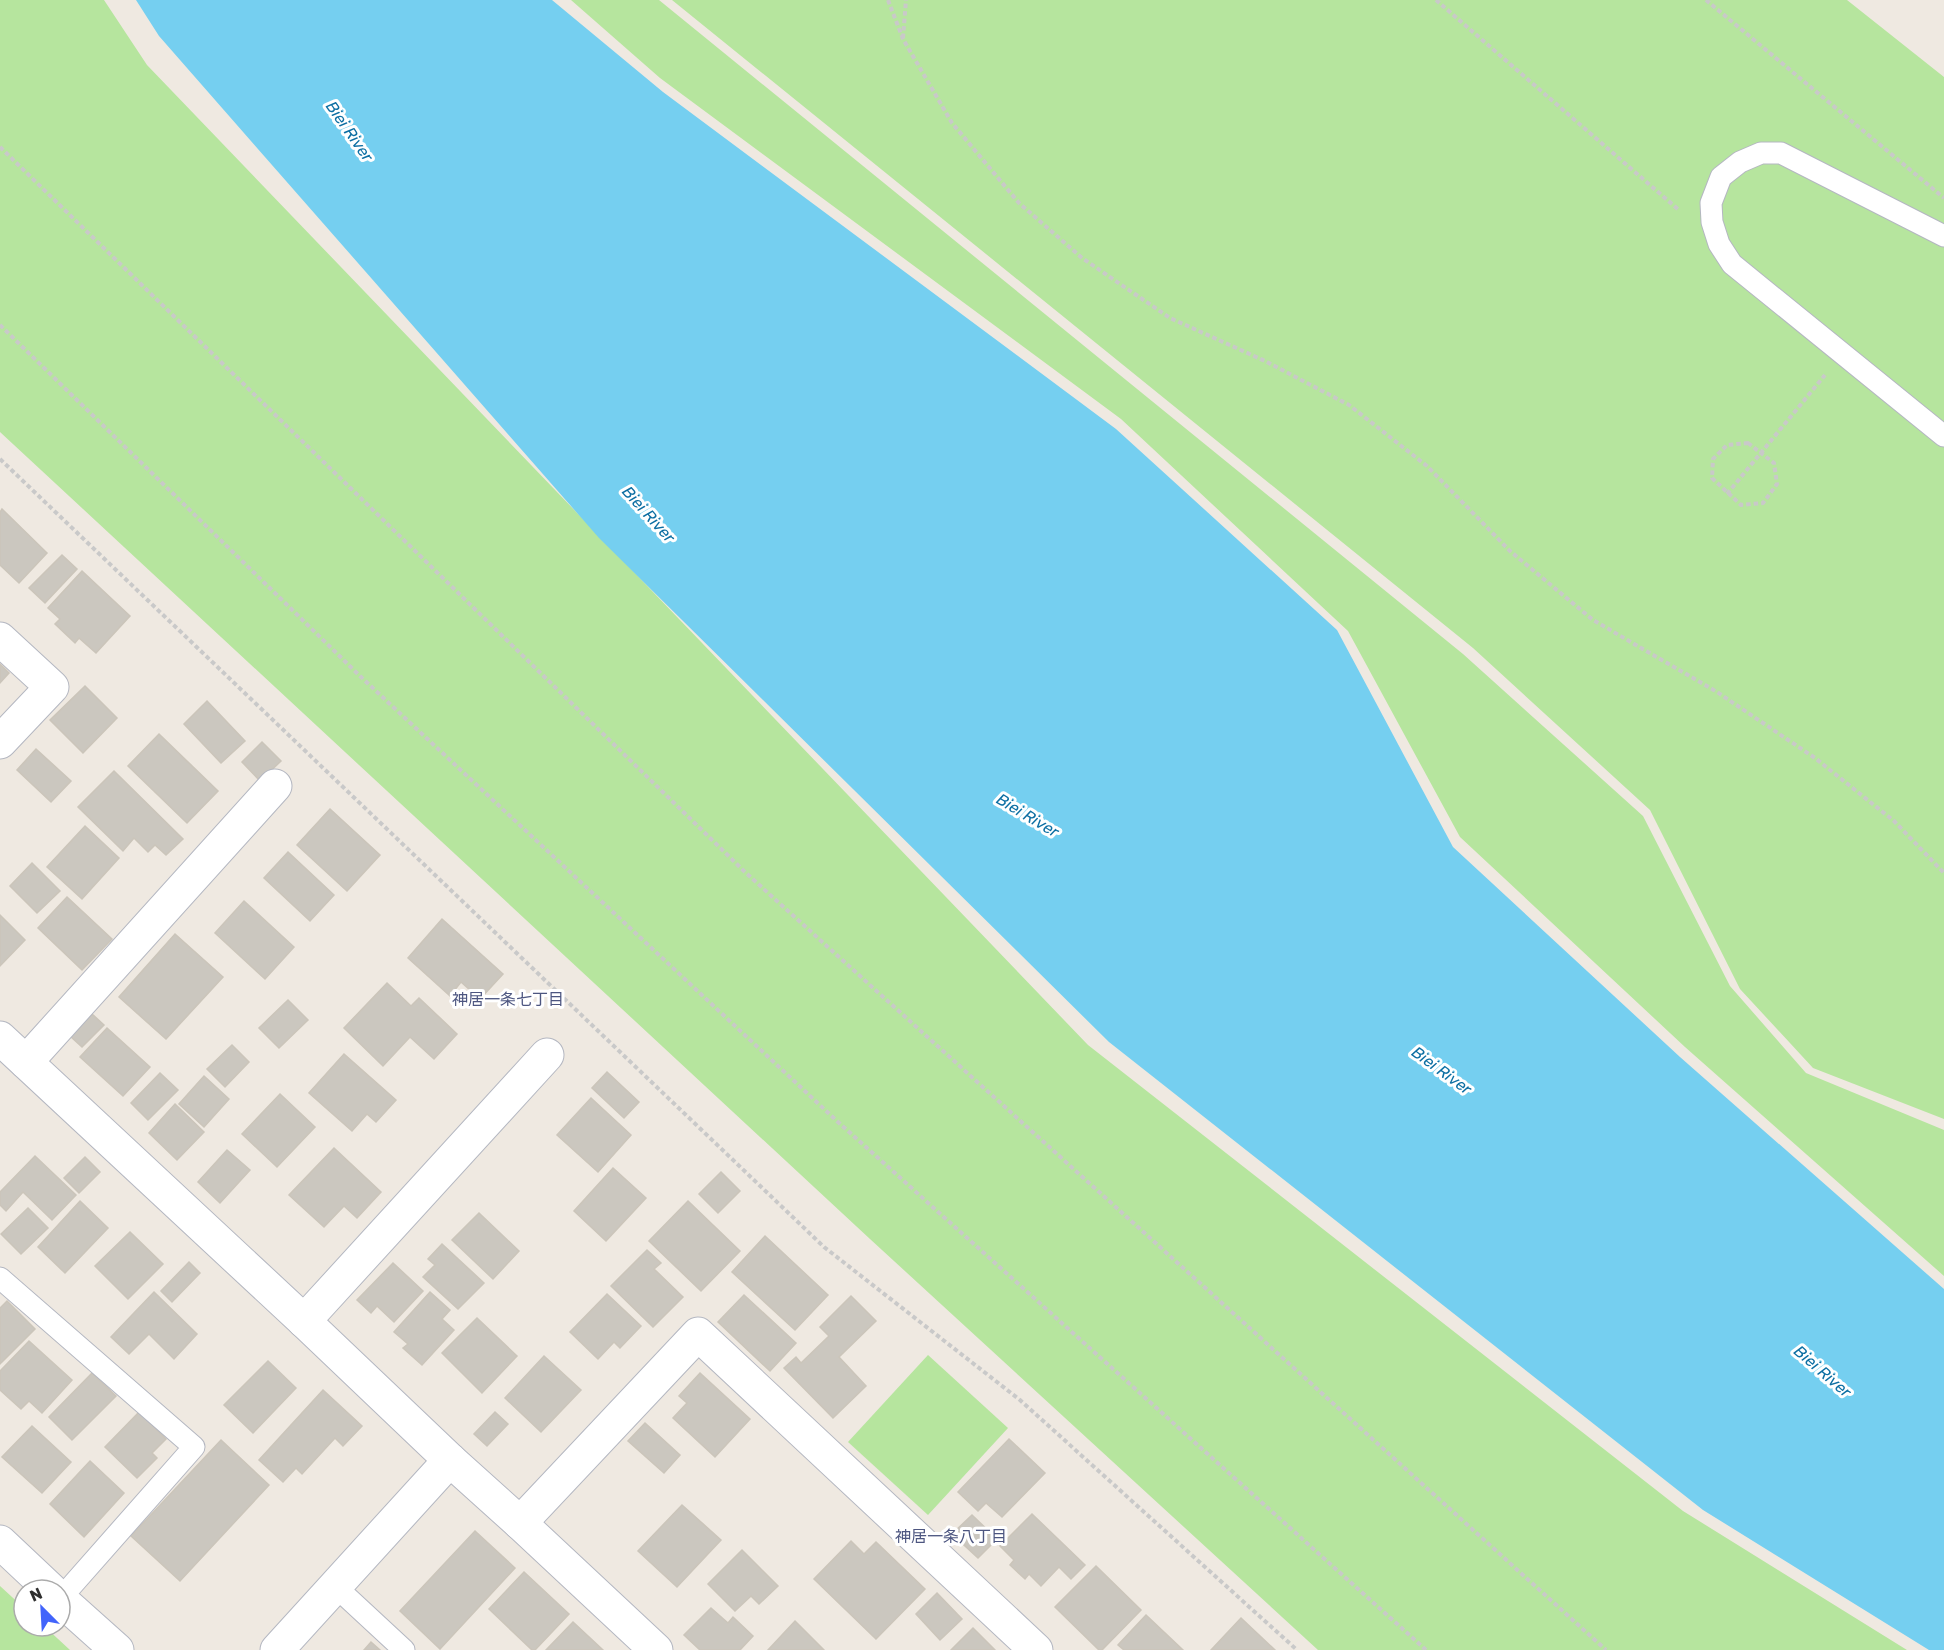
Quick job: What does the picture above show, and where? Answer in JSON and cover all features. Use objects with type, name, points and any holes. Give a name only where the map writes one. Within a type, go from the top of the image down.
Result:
[{"type":"street","points":[[0,639],[52,687],[0,742]]},
{"type":"street","points":[[26,1062],[275,786]]},
{"type":"street","points":[[0,1038],[656,1650]]},
{"type":"street","points":[[304,1321],[547,1055]]},
{"type":"street","points":[[520,1523],[698,1334],[1036,1650]]},
{"type":"street","points":[[277,1650],[450,1460]]},
{"type":"street","points":[[0,1542],[38,1578]]},
{"type":"street","points":[[72,1610],[117,1650]]},
{"type":"lane","points":[[1944,236],[1781,153],[1761,153],[1740,162],[1722,177],[1711,203],[1712,222],[1719,244],[1732,264],[1944,436]]},
{"type":"lane","points":[[0,1278],[194,1447],[72,1585]]},
{"type":"lane","points":[[335,1586],[404,1650]]},
{"type":"path","points":[[888,0],[903,39],[952,123],[1019,203],[1082,258],[1170,318],[1265,361],[1349,405],[1427,466],[1510,551],[1593,620],[1717,692],[1815,758],[1894,821],[1944,873]]},
{"type":"path","points":[[903,39],[906,0]]},
{"type":"path","points":[[1436,0],[1719,244]]},
{"type":"path","points":[[1706,0],[1944,198]]},
{"type":"path","points":[[0,147],[746,873],[1606,1650]]},
{"type":"path","points":[[0,325],[362,677],[838,1122],[1426,1650]]},
{"type":"path","points":[[1727,494],[1843,354]]},
{"type":"path","points":[[1748,442],[1761,453],[1774,463],[1777,484],[1763,503],[1741,505],[1712,478],[1713,459],[1727,445],[1748,442]]},
{"type":"path","points":[[0,459],[824,1247],[1020,1400],[1297,1650]]},
{"type":"green space","points":[[0,0],[104,0],[147,65],[1088,1045],[1683,1511],[1907,1650],[1318,1650],[870,1239],[0,432]]},
{"type":"green space","points":[[571,0],[659,0],[1463,654],[1643,816],[1730,986],[1806,1073],[1944,1130],[1944,1276],[1685,1047],[1460,837],[1348,631],[1121,419],[660,78]]},
{"type":"green space","points":[[672,0],[1847,0],[1944,77],[1944,1119],[1813,1068],[1740,989],[1650,810],[1473,648]]},
{"type":"green space","points":[[928,1355],[1008,1428],[928,1515],[848,1442]]},
{"type":"green space","points":[[0,1586],[12,1597],[12,1638],[57,1638],[70,1650],[0,1650]]},
{"type":"water","name":"Biei River","points":[[136,0],[552,0],[663,92],[1116,429],[1337,630],[1453,847],[1680,1057],[1944,1289],[1944,1650],[1929,1650],[1703,1510],[1109,1042],[599,538],[159,36]]},
{"type":"building","points":[[2,509],[47,553],[19,583],[0,565],[0,512]]},
{"type":"building","points":[[62,555],[77,569],[45,603],[29,588]]},
{"type":"building","points":[[82,571],[130,616],[96,653],[79,638],[75,643],[55,624],[60,619],[48,608]]},
{"type":"building","points":[[0,664],[9,673],[0,683]]},
{"type":"building","points":[[85,686],[117,718],[83,753],[50,720]]},
{"type":"building","points":[[207,701],[245,741],[221,763],[184,724]]},
{"type":"building","points":[[159,734],[218,791],[187,823],[128,766]]},
{"type":"building","points":[[262,742],[281,761],[260,781],[242,762]]},
{"type":"building","points":[[36,749],[71,781],[51,802],[17,770]]},
{"type":"building","points":[[114,771],[183,839],[166,855],[155,845],[148,852],[134,838],[123,851],[78,807]]},
{"type":"building","points":[[330,809],[380,855],[347,891],[297,845]]},
{"type":"building","points":[[85,826],[119,858],[82,899],[47,867]]},
{"type":"building","points":[[288,852],[334,895],[310,921],[264,878]]},
{"type":"building","points":[[32,863],[60,891],[37,913],[10,886]]},
{"type":"building","points":[[67,897],[112,939],[82,970],[38,928]]},
{"type":"building","points":[[244,901],[294,947],[265,979],[215,933]]},
{"type":"building","points":[[0,915],[25,940],[0,966]]},
{"type":"building","points":[[442,919],[503,974],[480,999],[461,982],[450,996],[408,958]]},
{"type":"building","points":[[175,934],[223,977],[166,1039],[119,997]]},
{"type":"building","points":[[387,983],[411,1006],[419,998],[457,1034],[434,1059],[410,1037],[383,1066],[344,1028]]},
{"type":"building","points":[[288,1000],[308,1020],[279,1048],[259,1028]]},
{"type":"building","points":[[92,1014],[104,1025],[82,1047],[70,1036]]},
{"type":"building","points":[[107,1028],[150,1067],[123,1096],[80,1057]]},
{"type":"building","points":[[232,1045],[249,1062],[225,1087],[207,1069]]},
{"type":"building","points":[[344,1054],[396,1100],[376,1122],[367,1114],[352,1131],[309,1093]]},
{"type":"building","points":[[607,1072],[639,1102],[624,1118],[592,1088]]},
{"type":"building","points":[[160,1073],[178,1090],[148,1120],[131,1103]]},
{"type":"building","points":[[204,1076],[229,1099],[204,1127],[179,1104]]},
{"type":"building","points":[[280,1094],[315,1127],[277,1167],[242,1134]]},
{"type":"building","points":[[591,1098],[631,1135],[598,1172],[557,1135]]},
{"type":"building","points":[[175,1104],[204,1132],[177,1160],[149,1133]]},
{"type":"building","points":[[334,1148],[381,1192],[357,1218],[344,1206],[324,1227],[289,1195]]},
{"type":"building","points":[[227,1150],[250,1170],[220,1203],[198,1182]]},
{"type":"building","points":[[35,1156],[76,1195],[52,1220],[23,1192],[6,1211],[0,1205],[0,1192]]},
{"type":"building","points":[[85,1157],[100,1172],[79,1193],[64,1178]]},
{"type":"building","points":[[613,1168],[646,1198],[606,1241],[574,1211]]},
{"type":"building","points":[[721,1172],[740,1191],[718,1213],[699,1194]]},
{"type":"building","points":[[80,1201],[108,1228],[65,1273],[38,1247]]},
{"type":"building","points":[[688,1201],[740,1251],[701,1291],[649,1241]]},
{"type":"building","points":[[28,1208],[48,1228],[21,1254],[1,1234]]},
{"type":"building","points":[[479,1213],[519,1251],[493,1279],[452,1240]]},
{"type":"building","points":[[130,1232],[163,1264],[128,1299],[95,1266]]},
{"type":"building","points":[[765,1236],[828,1295],[795,1330],[732,1272]]},
{"type":"building","points":[[442,1244],[484,1283],[458,1309],[423,1277],[435,1265],[428,1259]]},
{"type":"building","points":[[647,1250],[661,1263],[654,1269],[683,1297],[653,1327],[611,1286]]},
{"type":"building","points":[[189,1262],[200,1273],[172,1302],[161,1291]]},
{"type":"building","points":[[393,1263],[423,1291],[394,1322],[377,1306],[371,1313],[357,1300]]},
{"type":"building","points":[[154,1292],[197,1334],[174,1359],[149,1334],[129,1354],[111,1337]]},
{"type":"building","points":[[430,1292],[450,1310],[442,1319],[454,1330],[422,1365],[403,1348],[408,1344],[394,1332]]},
{"type":"building","points":[[607,1294],[641,1326],[620,1348],[614,1342],[598,1359],[570,1332]]},
{"type":"building","points":[[744,1295],[796,1343],[770,1371],[718,1322]]},
{"type":"building","points":[[851,1296],[876,1321],[839,1357],[866,1386],[833,1418],[784,1368],[796,1357],[801,1363],[829,1336],[820,1327]]},
{"type":"building","points":[[7,1301],[35,1329],[0,1364],[0,1308]]},
{"type":"building","points":[[477,1318],[517,1356],[482,1393],[442,1353]]},
{"type":"building","points":[[29,1341],[72,1380],[42,1413],[29,1401],[21,1409],[0,1390],[0,1371]]},
{"type":"building","points":[[544,1356],[581,1390],[541,1432],[505,1398]]},
{"type":"building","points":[[268,1361],[296,1388],[253,1433],[224,1405]]},
{"type":"building","points":[[92,1373],[116,1396],[72,1440],[49,1417]]},
{"type":"building","points":[[700,1373],[750,1419],[715,1457],[673,1418],[687,1403],[679,1396]]},
{"type":"building","points":[[323,1390],[362,1426],[343,1446],[335,1438],[302,1474],[296,1468],[283,1482],[259,1460]]},
{"type":"building","points":[[139,1412],[166,1439],[152,1453],[157,1458],[137,1478],[105,1447]]},
{"type":"building","points":[[495,1412],[508,1424],[487,1446],[474,1434]]},
{"type":"building","points":[[645,1423],[680,1455],[664,1473],[628,1441]]},
{"type":"building","points":[[32,1426],[71,1462],[42,1493],[2,1457]]},
{"type":"building","points":[[1009,1439],[1045,1473],[1002,1517],[986,1503],[978,1511],[958,1492]]},
{"type":"building","points":[[221,1440],[269,1485],[180,1581],[131,1536]]},
{"type":"building","points":[[90,1461],[124,1493],[84,1537],[50,1504]]},
{"type":"building","points":[[682,1505],[721,1540],[677,1587],[638,1551]]},
{"type":"building","points":[[1032,1514],[1085,1565],[1071,1579],[1059,1567],[1041,1586],[1029,1574],[1025,1579],[1010,1565],[1014,1560],[1000,1546]]},
{"type":"building","points":[[972,1515],[997,1539],[978,1558],[952,1534]]},
{"type":"building","points":[[475,1531],[515,1568],[440,1649],[400,1611]]},
{"type":"building","points":[[851,1541],[864,1554],[876,1542],[925,1589],[876,1639],[814,1579]]},
{"type":"building","points":[[742,1550],[778,1586],[759,1604],[751,1596],[735,1611],[708,1584]]},
{"type":"building","points":[[1096,1566],[1141,1610],[1102,1650],[1099,1650],[1055,1607]]},
{"type":"building","points":[[524,1572],[569,1614],[535,1650],[532,1650],[489,1609]]},
{"type":"building","points":[[937,1593],[962,1619],[940,1640],[916,1614]]},
{"type":"building","points":[[711,1608],[728,1623],[733,1617],[753,1636],[740,1650],[700,1650],[684,1635]]},
{"type":"building","points":[[1146,1615],[1183,1650],[1124,1650],[1118,1645]]},
{"type":"building","points":[[1241,1618],[1275,1650],[1211,1650]]},
{"type":"building","points":[[795,1621],[824,1650],[768,1650]]},
{"type":"building","points":[[573,1622],[603,1650],[546,1650]]},
{"type":"building","points":[[973,1628],[995,1650],[951,1650]]},
{"type":"building","points":[[371,1642],[380,1650],[364,1650]]},
{"type":"district","name":"神居一条七丁目","points":[[508,999]]},
{"type":"district","name":"神居一条八丁目","points":[[951,1536]]}]
